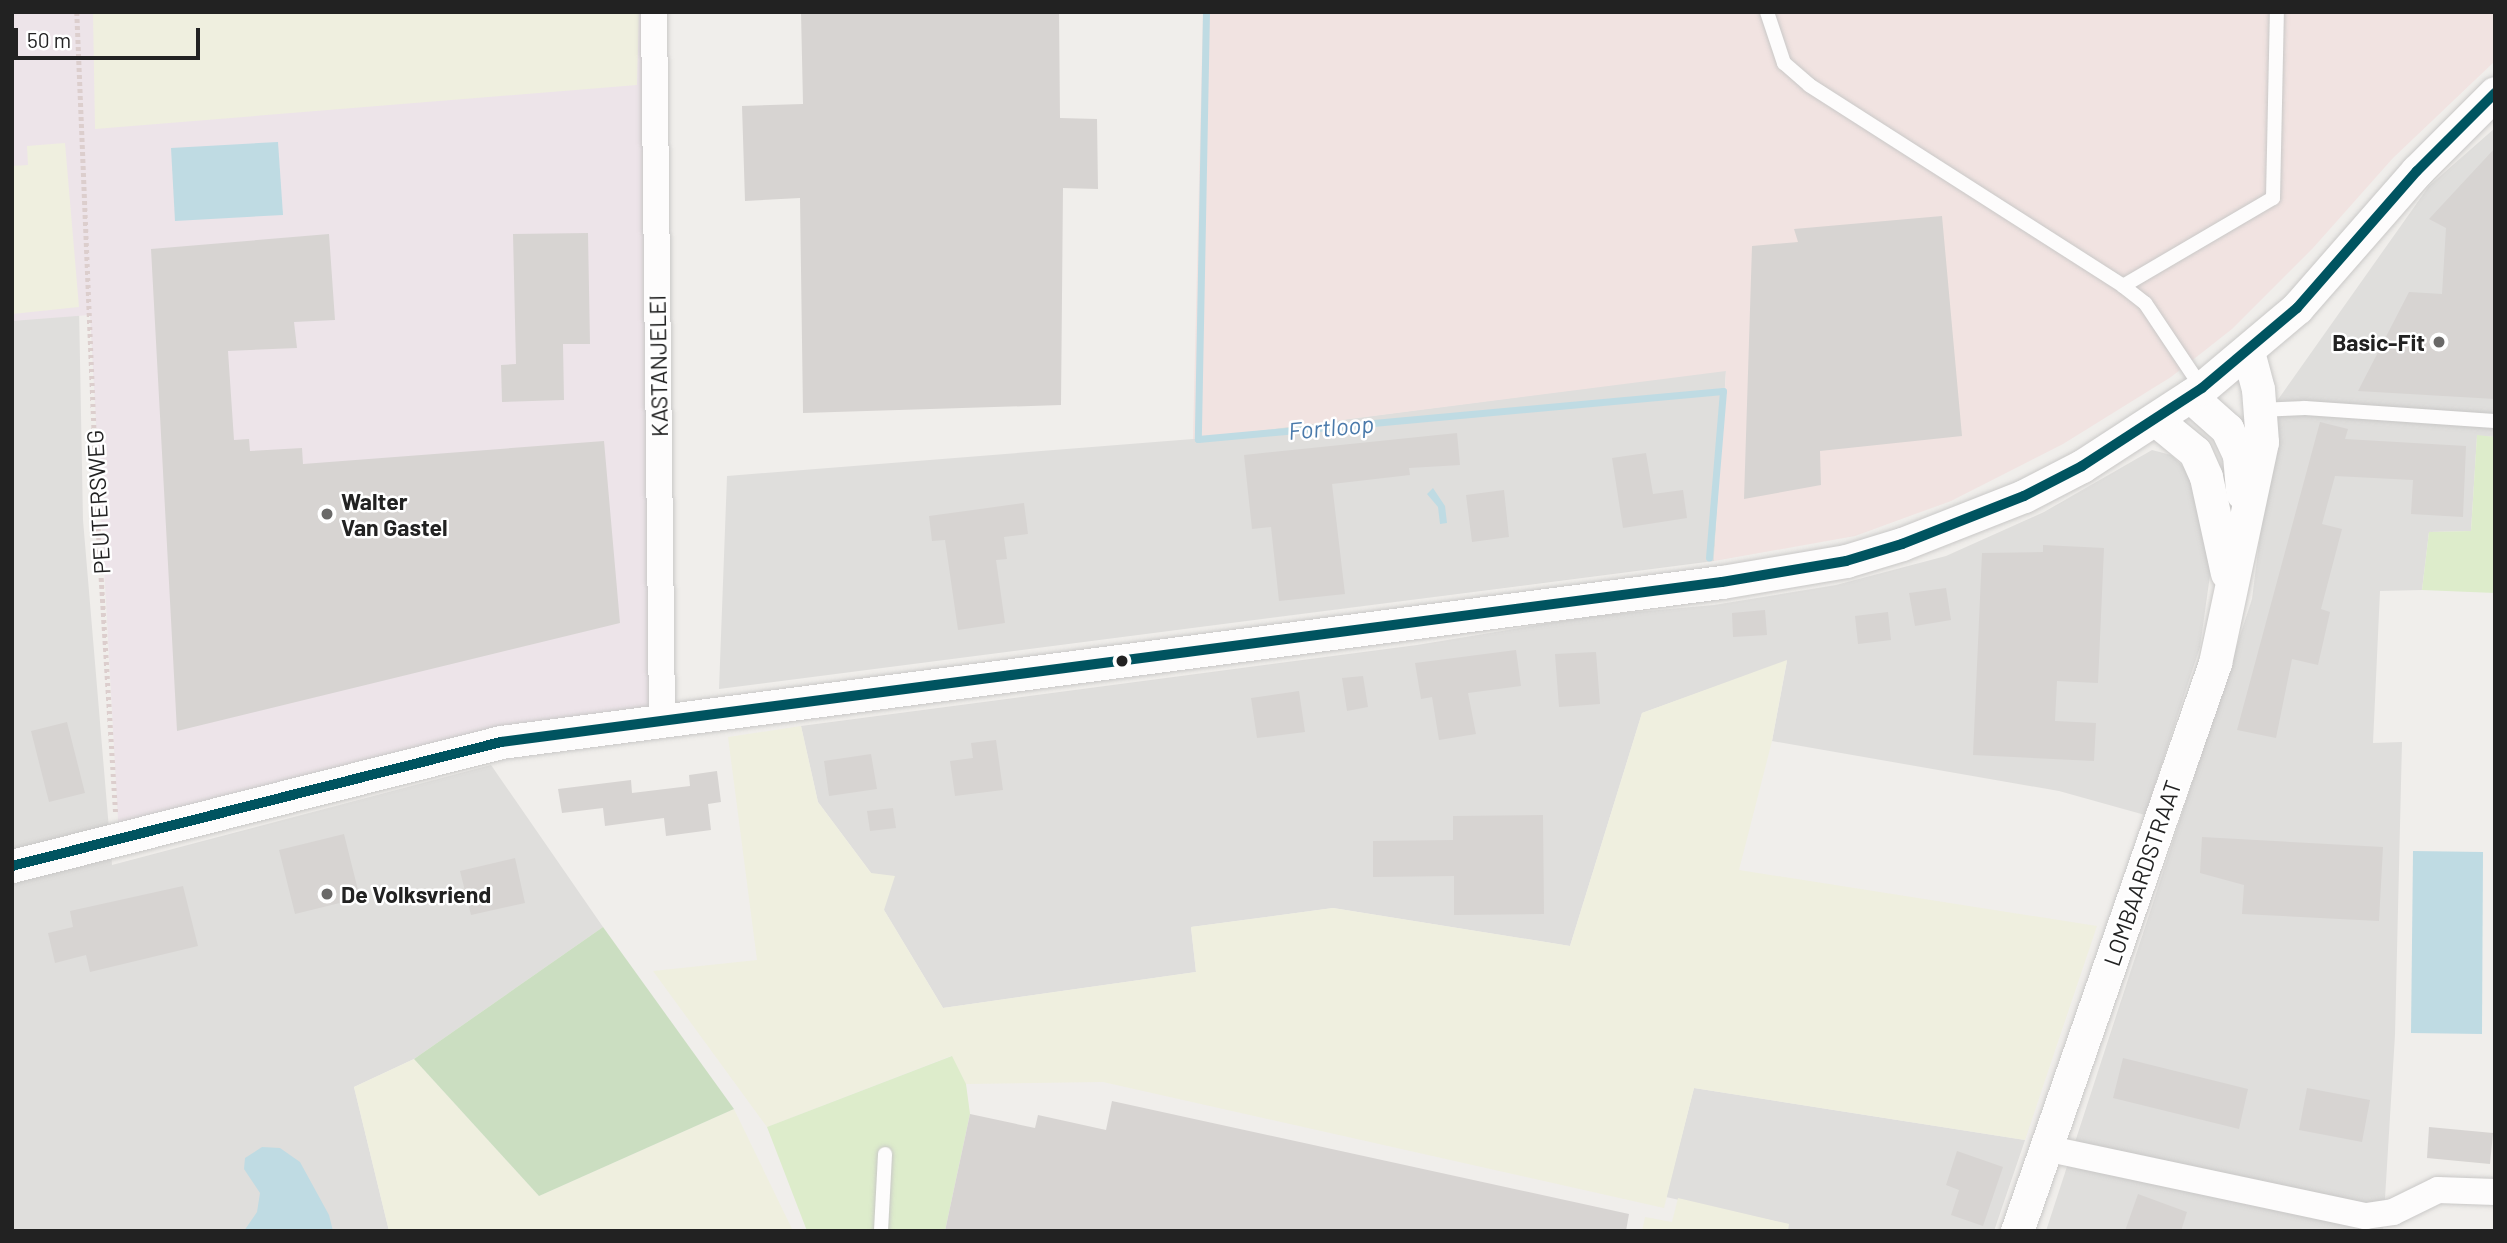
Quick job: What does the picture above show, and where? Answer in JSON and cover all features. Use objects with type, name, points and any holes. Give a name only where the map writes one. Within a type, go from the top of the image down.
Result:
[{"type":"street","name":"KASTANJELEI","points":[[654,12],[662,720]]},
{"type":"street","points":[[12,866],[500,742],[1626,595],[1846,561],[1961,523],[2024,496],[2156,420],[2197,392],[2248,352],[2297,307],[2417,171],[2495,93]]},
{"type":"street","name":"LOMBAARDSTRAAT","points":[[2017,1231],[2215,663],[2231,596],[2244,512],[2262,442],[2248,352]]},
{"type":"street","name":"LOMBAARDSTRAAT","points":[[2197,392],[2227,429],[2239,455],[2244,512]]},
{"type":"street","name":"LOMBAARDSTRAAT","points":[[2156,420],[2195,452],[2206,477],[2231,596]]},
{"type":"street","points":[[2045,1148],[2366,1216],[2393,1212],[2438,1190],[2495,1192]]},
{"type":"lane","points":[[1767,12],[1784,63],[1809,85],[2146,303],[2197,392]]},
{"type":"lane","points":[[2123,286],[2273,198],[2277,12]]},
{"type":"lane","points":[[2259,410],[2305,408],[2495,421]]},
{"type":"lane","points":[[881,1231],[885,1154]]},
{"type":"path","name":"PEUTERSWEG","points":[[77,12],[98,522],[119,838]]},
{"type":"shaded area","points":[[12,12],[662,12],[662,720],[119,838],[90,315],[12,321]]},
{"type":"shaded area","points":[[1203,12],[2495,12],[2495,61],[2393,158],[2313,248],[2232,329],[2171,377],[2063,444],[1951,501],[1855,536],[1714,561],[1726,371],[1193,439]]},
{"type":"shaded area","points":[[2495,128],[2495,437],[2477,436],[2471,531],[2429,532],[2422,590],[2380,591],[2373,743],[2402,742],[2395,1035],[2383,1231],[2046,1231],[2252,599],[2277,401],[2429,186]]},
{"type":"shaded area","points":[[79,307],[83,520],[112,865],[491,765],[603,927],[414,1059],[354,1087],[389,1231],[12,1231],[12,314]]},
{"type":"shaded area","points":[[1726,370],[1714,561],[719,689],[727,476],[1193,439]]},
{"type":"shaded area","points":[[2152,450],[2171,455],[2192,475],[2211,568],[2200,647],[2145,815],[2059,791],[1772,741],[1787,661],[1642,713],[1570,946],[1333,908],[1191,927],[1196,972],[943,1008],[884,910],[871,873],[818,802],[801,726],[1417,645],[1592,616],[1714,605],[1836,585],[1946,556],[2044,512]]},
{"type":"shaded area","points":[[1694,1088],[2025,1140],[1994,1231],[1788,1231],[1788,1224],[1666,1197]]},
{"type":"green space","points":[[93,12],[639,12],[637,85],[95,129]]},
{"type":"green space","points":[[65,143],[79,307],[12,314],[12,166],[28,165],[27,146]]},
{"type":"green space","points":[[2477,435],[2495,437],[2495,593],[2422,590],[2429,532],[2471,531]]},
{"type":"green space","points":[[1787,660],[1772,741],[1739,870],[2097,926],[2025,1140],[1694,1088],[1664,1208],[1103,1082],[966,1084],[951,1056],[767,1127],[653,971],[757,960],[728,737],[801,726],[818,802],[871,873],[895,876],[884,910],[943,1008],[1196,972],[1191,927],[1333,908],[1570,946],[1642,713]]},
{"type":"green space","points":[[603,927],[734,1109],[539,1196],[414,1059]]},
{"type":"green space","points":[[952,1056],[966,1084],[970,1114],[945,1231],[807,1231],[767,1127]]},
{"type":"green space","points":[[414,1059],[539,1196],[734,1109],[793,1231],[389,1231],[354,1087]]},
{"type":"green space","points":[[1678,1198],[1789,1224],[1788,1231],[1642,1231],[1645,1217],[1672,1222]]},
{"type":"water","points":[[278,142],[283,215],[175,221],[171,148]]},
{"type":"water","points":[[1433,488],[1445,506],[1447,523],[1440,524],[1438,507],[1427,494]]},
{"type":"water","points":[[2413,851],[2483,852],[2482,1034],[2411,1033]]},
{"type":"water","points":[[262,1147],[280,1148],[300,1162],[329,1215],[333,1231],[244,1231],[257,1212],[260,1193],[244,1169],[245,1158]]},
{"type":"building","points":[[801,12],[1059,12],[1060,118],[1097,119],[1098,189],[1063,188],[1061,405],[803,413],[800,198],[745,201],[742,106],[803,104]]},
{"type":"building","name":"Basic-Fit","points":[[2495,148],[2495,399],[2358,391],[2409,292],[2442,294],[2446,228],[2429,219]]},
{"type":"building","points":[[1942,216],[1962,436],[1820,451],[1821,485],[1744,499],[1752,246],[1798,242],[1794,229]]},
{"type":"building","points":[[588,233],[590,344],[563,344],[564,400],[502,402],[501,365],[516,364],[513,234]]},
{"type":"building","points":[[329,234],[335,320],[294,322],[297,348],[228,351],[234,440],[249,439],[250,451],[302,448],[303,464],[604,441],[620,623],[177,731],[151,249]]},
{"type":"building","points":[[2320,422],[2348,429],[2345,439],[2466,446],[2463,517],[2411,514],[2413,480],[2335,476],[2322,524],[2342,529],[2321,609],[2330,612],[2318,665],[2292,659],[2276,738],[2237,730]]},
{"type":"building","points":[[1457,433],[1460,465],[1409,468],[1410,475],[1332,484],[1345,594],[1279,601],[1271,527],[1252,529],[1244,455]]},
{"type":"building","points":[[1646,453],[1653,494],[1683,490],[1687,518],[1623,528],[1612,458]]},
{"type":"building","points":[[1504,490],[1509,537],[1472,542],[1466,495]]},
{"type":"building","points":[[1024,503],[1028,534],[1004,537],[1007,559],[996,560],[1005,623],[958,630],[945,540],[932,541],[929,516]]},
{"type":"building","points":[[2043,545],[2104,548],[2098,683],[2057,681],[2055,721],[2096,723],[2094,761],[1973,755],[1982,553],[2043,552]]},
{"type":"building","points":[[1946,588],[1951,620],[1915,626],[1909,593]]},
{"type":"building","points":[[1765,610],[1767,635],[1733,637],[1732,613]]},
{"type":"building","points":[[1888,612],[1891,640],[1858,644],[1855,616]]},
{"type":"building","points":[[1516,650],[1521,686],[1468,693],[1476,734],[1439,740],[1432,697],[1421,699],[1415,663]]},
{"type":"building","points":[[1596,652],[1600,704],[1559,707],[1555,654]]},
{"type":"building","points":[[1363,676],[1368,707],[1347,711],[1342,678]]},
{"type":"building","points":[[1299,691],[1305,732],[1257,738],[1251,698]]},
{"type":"building","points":[[67,722],[85,793],[49,802],[31,731]]},
{"type":"building","points":[[996,740],[1003,790],[955,796],[950,761],[973,758],[971,743]]},
{"type":"building","points":[[871,754],[877,789],[829,796],[824,761]]},
{"type":"building","points":[[717,771],[721,802],[708,804],[711,830],[666,836],[664,818],[605,826],[603,808],[562,813],[558,789],[631,780],[632,793],[690,786],[689,775]]},
{"type":"building","points":[[893,808],[896,828],[870,831],[867,811]]},
{"type":"building","points":[[1543,815],[1544,914],[1454,915],[1454,876],[1373,877],[1373,841],[1453,840],[1453,816]]},
{"type":"building","points":[[344,834],[360,898],[295,914],[279,850]]},
{"type":"building","points":[[2202,837],[2383,847],[2379,921],[2242,914],[2244,885],[2200,873]]},
{"type":"building","points":[[515,858],[525,903],[471,915],[460,871]]},
{"type":"building","points":[[183,886],[198,946],[90,972],[86,955],[55,963],[48,933],[73,927],[70,911]]},
{"type":"building","points":[[2123,1058],[2248,1089],[2239,1129],[2113,1098]]},
{"type":"building","points":[[2307,1088],[2370,1100],[2362,1142],[2299,1130]]},
{"type":"building","points":[[1112,1101],[1629,1214],[1626,1231],[945,1231],[970,1114],[1035,1128],[1038,1115],[1106,1130]]},
{"type":"building","points":[[2429,1127],[2493,1133],[2490,1164],[2427,1158]]},
{"type":"building","points":[[1957,1151],[2003,1167],[1983,1226],[1951,1215],[1959,1190],[1946,1185]]},
{"type":"building","points":[[2138,1194],[2187,1212],[2181,1231],[2125,1231]]},
{"type":"waterway","name":"Fortloop","points":[[1206,12],[1198,439],[1723,391],[1709,557]]},
{"type":"transit line","points":[[12,866],[501,742],[1722,582],[1846,561],[1902,544],[2024,496],[2082,466],[2202,388],[2297,308],[2417,171],[2495,93]]},
{"type":"place","name":"Basic-Fit","points":[[2439,342]]},
{"type":"place","name":"Walter Van Gastel","points":[[327,514]]},
{"type":"place","name":"De Volksvriend","points":[[327,894]]}]
